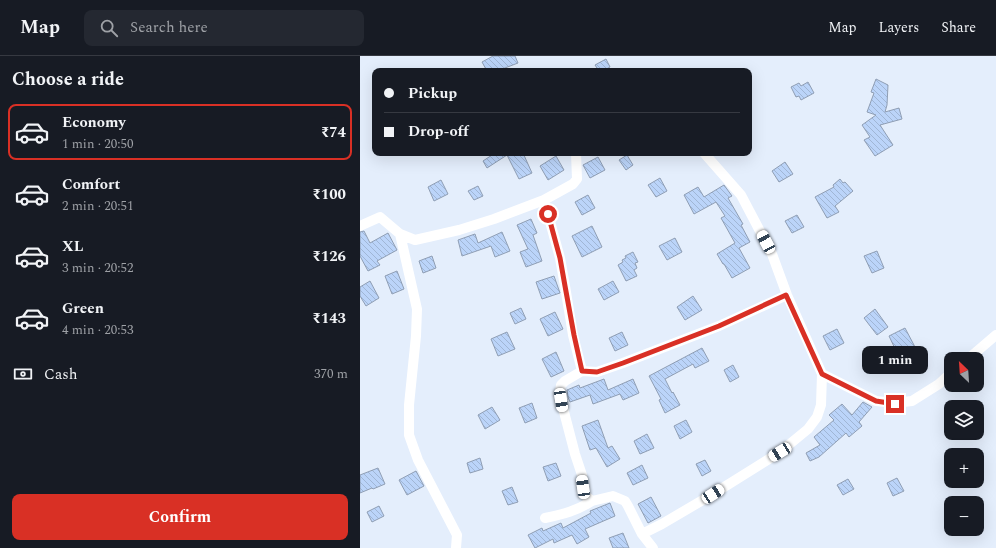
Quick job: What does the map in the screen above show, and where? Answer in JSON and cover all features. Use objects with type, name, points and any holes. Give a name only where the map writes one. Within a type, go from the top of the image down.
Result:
[{"type":"street","points":[[360,226],[380,217],[400,234],[415,240],[459,230],[494,219],[544,200],[573,184],[576,179],[576,156]]},
{"type":"street","points":[[642,534],[713,494],[780,452],[808,429],[817,417],[821,405],[822,374],[786,295],[772,254],[741,195],[707,156]]},
{"type":"street","points":[[544,200],[560,258],[582,371]]},
{"type":"street","points":[[400,234],[417,309],[416,336],[409,405],[409,436],[418,460],[456,535],[456,548]]},
{"type":"street","points":[[592,501],[586,496],[583,487],[582,475],[563,408],[560,391],[561,385],[582,371],[597,372],[623,363],[719,326],[786,295]]},
{"type":"street","points":[[976,352],[996,334]]},
{"type":"street","points":[[822,374],[876,401],[895,404],[912,401],[944,379]]},
{"type":"street","points":[[545,518],[565,514],[592,501],[613,496],[625,501],[642,534],[653,548]]},
{"type":"building","points":[[493,56],[515,56],[518,63],[505,68],[485,68],[482,62]]},
{"type":"building","points":[[606,59],[610,67],[597,68],[595,65]]},
{"type":"building","points":[[876,79],[888,85],[887,105],[885,112],[899,108],[902,119],[880,125],[893,145],[875,156],[864,140],[870,137],[862,125],[876,115],[867,112],[874,93],[871,92]]},
{"type":"building","points":[[808,82],[814,93],[801,100],[799,96],[796,97],[791,87],[799,83],[801,86]]},
{"type":"building","points":[[490,156],[505,156],[487,168],[483,161]]},
{"type":"building","points":[[508,156],[524,156],[532,173],[519,179]]},
{"type":"building","points":[[556,156],[564,170],[548,180],[540,166]]},
{"type":"building","points":[[628,156],[633,165],[626,170],[619,160]]},
{"type":"building","points":[[598,157],[605,170],[590,178],[583,165]]},
{"type":"building","points":[[785,162],[793,174],[779,182],[772,171]]},
{"type":"building","points":[[660,178],[667,191],[656,197],[648,185]]},
{"type":"building","points":[[840,179],[853,191],[835,206],[839,212],[827,218],[815,197],[834,187],[833,185]]},
{"type":"building","points":[[441,180],[448,194],[434,201],[428,187]]},
{"type":"building","points":[[724,185],[732,196],[728,198],[743,224],[741,225],[750,242],[739,248],[750,268],[732,278],[717,254],[735,243],[721,218],[725,216],[716,202],[694,214],[684,195],[698,187],[704,197]]},
{"type":"building","points":[[478,186],[483,196],[474,200],[468,191]]},
{"type":"building","points":[[588,195],[595,208],[582,215],[575,202]]},
{"type":"building","points":[[797,215],[804,227],[792,233],[785,221]]},
{"type":"building","points":[[531,219],[537,233],[533,235],[542,261],[526,267],[520,252],[528,249],[517,225]]},
{"type":"building","points":[[592,226],[602,247],[582,257],[572,236]]},
{"type":"building","points":[[364,231],[370,243],[388,233],[397,250],[377,261],[380,265],[368,271],[360,256],[360,232]]},
{"type":"building","points":[[502,232],[510,251],[495,257],[491,246],[462,256],[458,240],[475,234],[478,243]]},
{"type":"building","points":[[675,238],[682,252],[667,260],[659,246]]},
{"type":"building","points":[[877,251],[884,268],[872,273],[864,256]]},
{"type":"building","points":[[633,252],[638,262],[635,263],[637,268],[634,270],[637,276],[626,281],[618,265],[623,262],[622,260],[626,258],[625,256]]},
{"type":"building","points":[[432,256],[436,268],[423,273],[419,261]]},
{"type":"building","points":[[397,271],[404,289],[392,294],[385,276]]},
{"type":"building","points":[[554,276],[560,293],[542,299],[536,282]]},
{"type":"building","points":[[370,281],[379,298],[366,306],[360,296],[360,287]]},
{"type":"building","points":[[613,281],[619,292],[604,300],[598,289]]},
{"type":"building","points":[[693,296],[702,310],[685,320],[677,307]]},
{"type":"building","points":[[521,308],[526,319],[515,324],[510,313]]},
{"type":"building","points":[[875,309],[888,327],[877,335],[864,318]]},
{"type":"building","points":[[555,312],[563,329],[548,336],[540,319]]},
{"type":"building","points":[[905,328],[915,347],[898,355],[889,336]]},
{"type":"building","points":[[837,329],[844,343],[830,350],[823,336]]},
{"type":"building","points":[[507,332],[515,349],[498,356],[491,339]]},
{"type":"building","points":[[622,332],[628,345],[615,351],[609,338]]},
{"type":"building","points":[[702,348],[709,361],[695,368],[693,364],[665,379],[680,405],[665,413],[659,400],[661,399],[649,376]]},
{"type":"building","points":[[556,352],[564,371],[551,377],[542,359]]},
{"type":"building","points":[[733,365],[739,377],[730,382],[724,370]]},
{"type":"building","points":[[604,379],[608,390],[633,379],[639,393],[623,400],[620,394],[593,404],[590,395],[570,402],[567,390],[579,385],[580,388]]},
{"type":"building","points":[[863,402],[872,407],[859,422],[862,426],[849,437],[846,433],[819,457],[810,461],[806,453],[820,445],[814,437],[834,420],[829,415],[842,404],[852,415]]},
{"type":"building","points":[[532,403],[537,418],[525,423],[519,408]]},
{"type":"building","points":[[492,407],[500,420],[485,429],[478,415]]},
{"type":"building","points":[[598,420],[608,448],[612,446],[620,459],[607,467],[596,448],[590,450],[582,426]]},
{"type":"building","points":[[686,420],[692,432],[680,439],[674,426]]},
{"type":"building","points":[[647,434],[654,448],[640,454],[634,441]]},
{"type":"building","points":[[480,458],[483,469],[470,473],[467,463]]},
{"type":"building","points":[[705,460],[711,471],[702,476],[696,464]]},
{"type":"building","points":[[556,463],[561,476],[548,481],[543,467]]},
{"type":"building","points":[[642,465],[648,478],[633,485],[627,473]]},
{"type":"building","points":[[378,468],[385,484],[360,493],[360,475]]},
{"type":"building","points":[[416,471],[424,486],[407,495],[399,480]]},
{"type":"building","points":[[897,478],[904,491],[893,496],[887,483]]},
{"type":"building","points":[[848,479],[854,489],[843,495],[837,485]]},
{"type":"building","points":[[512,487],[518,502],[508,505],[502,491]]},
{"type":"building","points":[[651,497],[661,516],[648,523],[638,504]]},
{"type":"building","points":[[610,503],[615,516],[585,529],[589,537],[577,544],[572,535],[554,543],[553,539],[535,548],[528,535],[542,528],[543,531],[561,523],[563,528],[591,513],[590,511]]},
{"type":"building","points":[[379,506],[384,516],[372,522],[367,512]]},
{"type":"building","points":[[623,533],[629,548],[613,548],[609,538]]},
{"type":"route","points":[[548,214],[560,258],[582,371],[597,372],[623,363],[719,326],[786,295],[822,374],[876,401],[895,404]]}]
